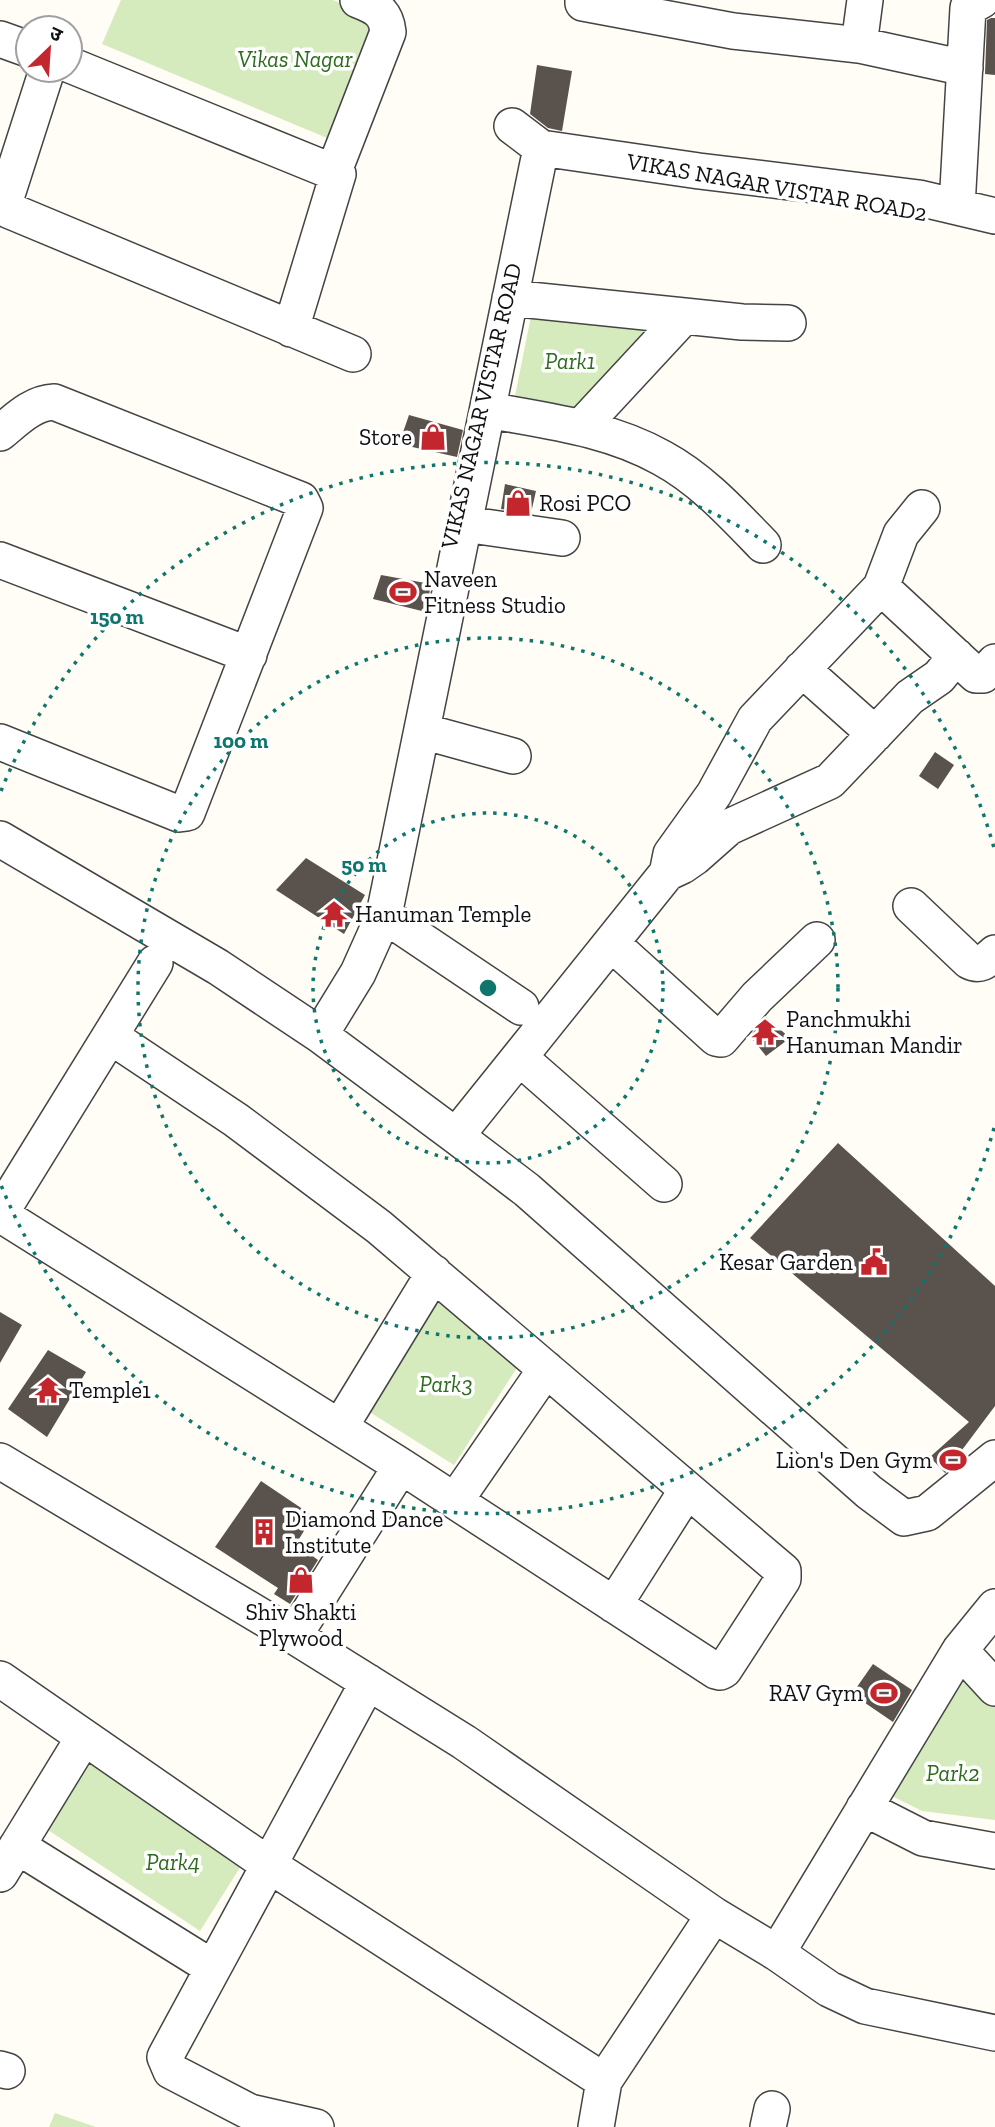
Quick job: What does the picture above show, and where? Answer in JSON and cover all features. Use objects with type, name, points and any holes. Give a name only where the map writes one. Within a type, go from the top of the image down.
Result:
[{"type":"street","points":[[334,171],[388,32],[387,21],[381,11],[358,0]]},
{"type":"street","points":[[583,0],[583,3],[736,15],[965,68]]},
{"type":"street","points":[[859,45],[865,0]]},
{"type":"street","points":[[957,207],[968,8],[982,0]]},
{"type":"street","points":[[84,71],[338,174],[339,178],[291,329]]},
{"type":"street","points":[[43,84],[5,207],[352,354]]},
{"type":"street","points":[[512,126],[550,149],[919,198],[995,216]]},
{"type":"street","points":[[320,1035],[358,973],[384,915],[510,299],[550,149]]},
{"type":"street","name":"VIKAS NAGAR VISTAR ROAD2","points":[[550,149],[995,224]]},
{"type":"street","name":"VIKAS NAGAR VISTAR ROAD","points":[[346,991],[550,149]]},
{"type":"street","points":[[510,299],[742,322],[788,323]]},
{"type":"street","points":[[581,427],[684,316]]},
{"type":"street","points":[[0,433],[27,411],[44,402],[54,402],[301,500],[305,508],[189,810],[183,815],[0,742]]},
{"type":"street","points":[[488,410],[581,427],[635,444],[663,458],[696,481],[763,545]]},
{"type":"street","points":[[667,873],[671,854],[714,794],[755,719],[881,587],[901,534],[922,508]]},
{"type":"street","points":[[464,524],[562,538]]},
{"type":"street","points":[[0,560],[249,655]]},
{"type":"street","points":[[881,587],[979,676],[995,662]]},
{"type":"street","points":[[456,1136],[667,873],[688,862],[729,827],[830,781],[918,690],[939,677],[956,656]]},
{"type":"street","points":[[802,669],[875,734]]},
{"type":"street","points":[[422,731],[513,756]]},
{"type":"street","points":[[0,839],[218,967],[320,1035],[456,1136],[527,1190],[869,1492],[904,1518],[927,1513],[995,1458]]},
{"type":"street","points":[[911,906],[969,961],[982,964],[995,953]]},
{"type":"street","points":[[384,915],[521,1007]]},
{"type":"street","points":[[611,943],[721,1040],[757,998],[817,940]]},
{"type":"street","points":[[110,1037],[236,1120],[379,1227],[783,1571],[783,1579],[724,1670],[720,1672],[340,1427],[0,1214],[155,963]]},
{"type":"street","points":[[520,1058],[664,1184]]},
{"type":"street","points":[[340,1427],[434,1273]]},
{"type":"street","points":[[455,1501],[545,1369]]},
{"type":"street","points":[[0,1461],[294,1636],[464,1742],[714,1915],[776,1952],[829,1989],[865,2006],[995,2034]]},
{"type":"street","points":[[294,1636],[401,1466]]},
{"type":"street","points":[[614,1605],[687,1490]]},
{"type":"street","points":[[776,1952],[960,1650],[995,1607]]},
{"type":"street","points":[[960,1650],[995,1688]]},
{"type":"street","points":[[0,1679],[269,1865],[604,2081]]},
{"type":"street","points":[[316,2127],[250,2112],[171,2071],[165,2057],[368,1682]]},
{"type":"street","points":[[84,1737],[9,1860],[213,1968]]},
{"type":"street","points":[[864,1808],[923,1838],[995,1851]]},
{"type":"street","points":[[596,2127],[604,2081],[714,1915]]},
{"type":"green space","name":"Vikas Nagar","points":[[121,0],[333,0],[377,18],[327,138],[102,44]]},
{"type":"green space","name":"Park1","points":[[532,311],[666,322],[580,419],[513,406]]},
{"type":"green space","name":"Park3","points":[[442,1292],[522,1360],[454,1465],[368,1411]]},
{"type":"green space","name":"Park2","points":[[968,1672],[995,1702],[995,1820],[922,1811],[890,1795]]},
{"type":"green space","name":"Park4","points":[[94,1758],[246,1858],[200,1931],[48,1830]]},
{"type":"green space","points":[[55,2113],[96,2127],[49,2127]]},
{"type":"building","points":[[995,18],[995,75],[985,74],[987,20]]},
{"type":"building","points":[[537,65],[572,71],[562,131],[548,128],[530,114]]},
{"type":"building","name":"Store","points":[[409,415],[463,430],[457,457],[399,444]]},
{"type":"building","name":"Rosi PCO","points":[[505,484],[536,491],[531,513],[501,509]]},
{"type":"building","name":"Naveen Fitness Studio","points":[[381,575],[431,584],[426,612],[373,599]]},
{"type":"building","points":[[935,752],[954,765],[938,789],[919,776]]},
{"type":"building","name":"Hanuman Temple","points":[[306,858],[365,895],[344,934],[276,890]]},
{"type":"building","name":"Panchmukhi Hanuman Mandir","points":[[766,1017],[790,1038],[766,1056],[750,1036]]},
{"type":"building","name":"Kesar Garden","points":[[838,1143],[995,1286],[995,1406],[962,1450],[967,1455],[945,1473],[930,1457],[969,1422],[750,1238]]},
{"type":"building","points":[[0,1312],[22,1325],[0,1363]]},
{"type":"building","name":"Temple1","points":[[48,1350],[86,1372],[47,1437],[8,1409]]},
{"type":"building","name":"Diamond Dance Institute","points":[[261,1481],[313,1516],[296,1544],[318,1560],[290,1604],[274,1594],[278,1588],[215,1547]]},
{"type":"building","name":"RAV Gym","points":[[873,1664],[912,1690],[893,1722],[852,1694]]},
{"type":"place","name":"Store","points":[[433,437]]},
{"type":"place","name":"Rosi PCO","points":[[518,503]]},
{"type":"place","name":"Naveen Fitness Studio","points":[[403,592]]},
{"type":"place","name":"Hanuman Temple","points":[[334,914]]},
{"type":"place","name":"Panchmukhi Hanuman Mandir","points":[[765,1032]]},
{"type":"place","name":"Kesar Garden","points":[[874,1262]]},
{"type":"place","name":"Temple1","points":[[48,1390]]},
{"type":"place","name":"Lion's Den Gym","points":[[953,1460]]},
{"type":"place","name":"Diamond Dance Institute","points":[[264,1532]]},
{"type":"place","name":"Shiv Shakti Plywood","points":[[301,1580]]},
{"type":"place","name":"RAV Gym","points":[[884,1693]]}]
